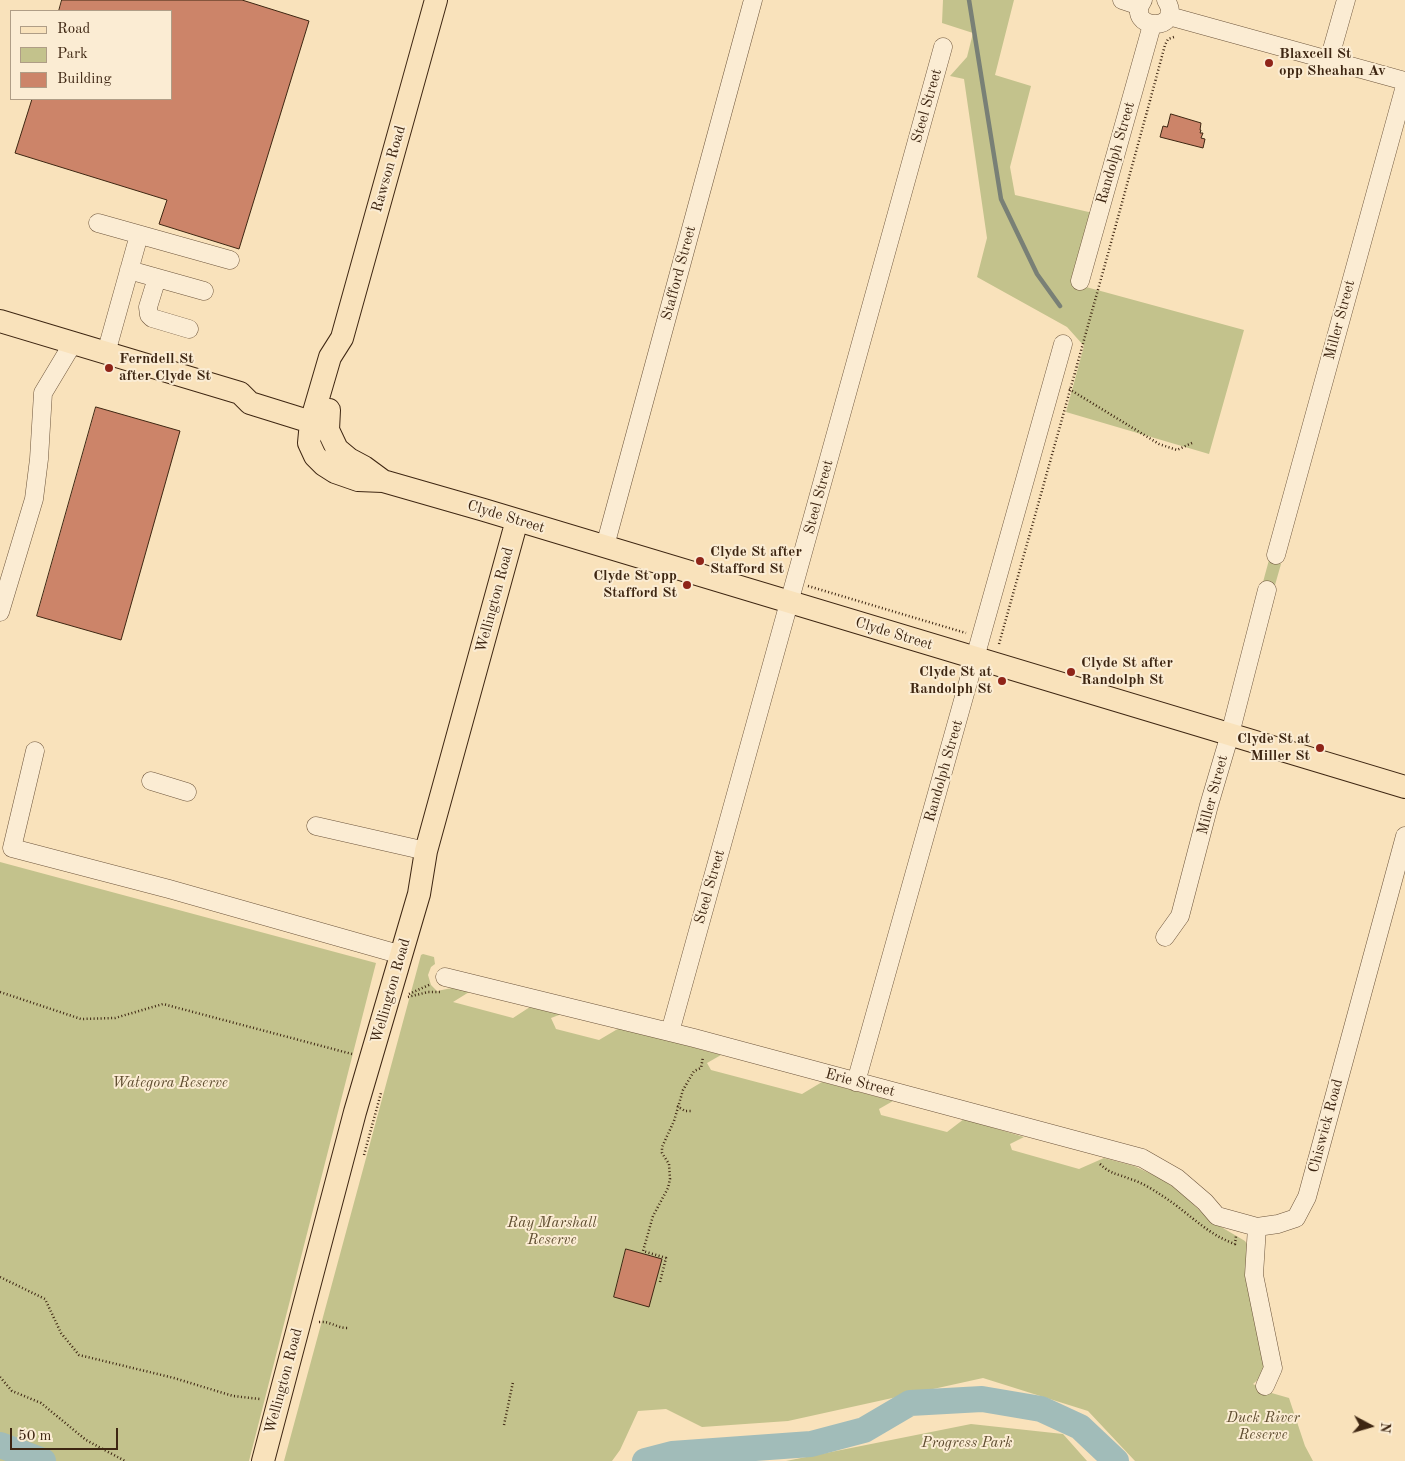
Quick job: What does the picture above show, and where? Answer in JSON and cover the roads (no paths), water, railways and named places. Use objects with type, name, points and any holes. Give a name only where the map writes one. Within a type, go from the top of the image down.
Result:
[{"type":"main road","name":"Rawson Road","points":[[320,417],[344,359],[342,338],[436,0]]},
{"type":"main road","points":[[0,321],[240,394],[254,390],[320,417]]},
{"type":"main road","name":"Clyde Street","points":[[320,417],[337,449],[383,481],[1405,787]]},
{"type":"main road","name":"Wellington Road","points":[[263,1461],[356,1112],[419,894],[426,851],[517,520]]},
{"type":"street","name":"Stafford Street","points":[[605,546],[753,0]]},
{"type":"street","points":[[1122,0],[1141,3],[1139,12],[1142,18],[1152,25],[1162,23],[1167,8],[1329,60],[1405,81]]},
{"type":"street","points":[[1329,60],[1346,0]]},
{"type":"street","name":"Randolph Street","points":[[1080,281],[1152,25]]},
{"type":"street","name":"Steel Street","points":[[670,1032],[943,48]]},
{"type":"street","name":"Miller Street","points":[[1276,555],[1405,86]]},
{"type":"street","points":[[98,223],[230,260]]},
{"type":"street","points":[[106,353],[140,234]]},
{"type":"street","points":[[129,270],[204,291]]},
{"type":"street","points":[[157,278],[148,307],[149,315],[152,318],[189,329]]},
{"type":"street","points":[[0,612],[34,499],[39,459],[43,393],[73,342]]},
{"type":"street","name":"Randolph Street","points":[[856,1082],[976,658],[1062,344]]},
{"type":"street","name":"Miller Street","points":[[1165,937],[1180,916],[1267,590]]},
{"type":"street","points":[[35,751],[12,848],[169,889],[402,955]]},
{"type":"street","points":[[151,782],[187,792]]},
{"type":"street","points":[[316,826],[426,851]]},
{"type":"street","name":"Chiswick Road","points":[[1257,1227],[1278,1224],[1296,1218],[1307,1197],[1405,836]]},
{"type":"street","name":"Erie Street","points":[[444,985],[670,1032],[1142,1158],[1177,1178],[1217,1216],[1257,1227]]},
{"type":"street","points":[[1257,1227],[1257,1255],[1254,1275],[1273,1368],[1265,1386]]},
{"type":"waterway","points":[[969,0],[1001,199],[1037,274],[1060,306]]},
{"type":"waterway","points":[[645,1461],[672,1454],[811,1444],[864,1430],[910,1403],[982,1399],[1041,1409],[1080,1427],[1116,1461]]},
{"type":"waterway","points":[[0,1445],[43,1461]]},
{"type":"place","name":"Blaxcell St opp Sheahan Av","points":[[1269,63]]},
{"type":"place","name":"Ferndell St after Clyde St","points":[[109,368]]},
{"type":"place","name":"Clyde St after Stafford St","points":[[700,561]]},
{"type":"place","name":"Clyde St opp Stafford St","points":[[687,585]]},
{"type":"place","name":"Clyde St after Randolph St","points":[[1071,672]]},
{"type":"place","name":"Clyde St at Randolph St","points":[[1002,681]]},
{"type":"place","name":"Clyde St at Miller St","points":[[1320,748]]},
{"type":"park label","name":"Wategora Reserve","points":[[170,1083]]},
{"type":"park label","name":"Ray Marshall Reserve","points":[[552,1232]]},
{"type":"park label","name":"Duck River Reserve","points":[[1263,1426]]},
{"type":"park label","name":"Progress Park","points":[[967,1443]]}]
